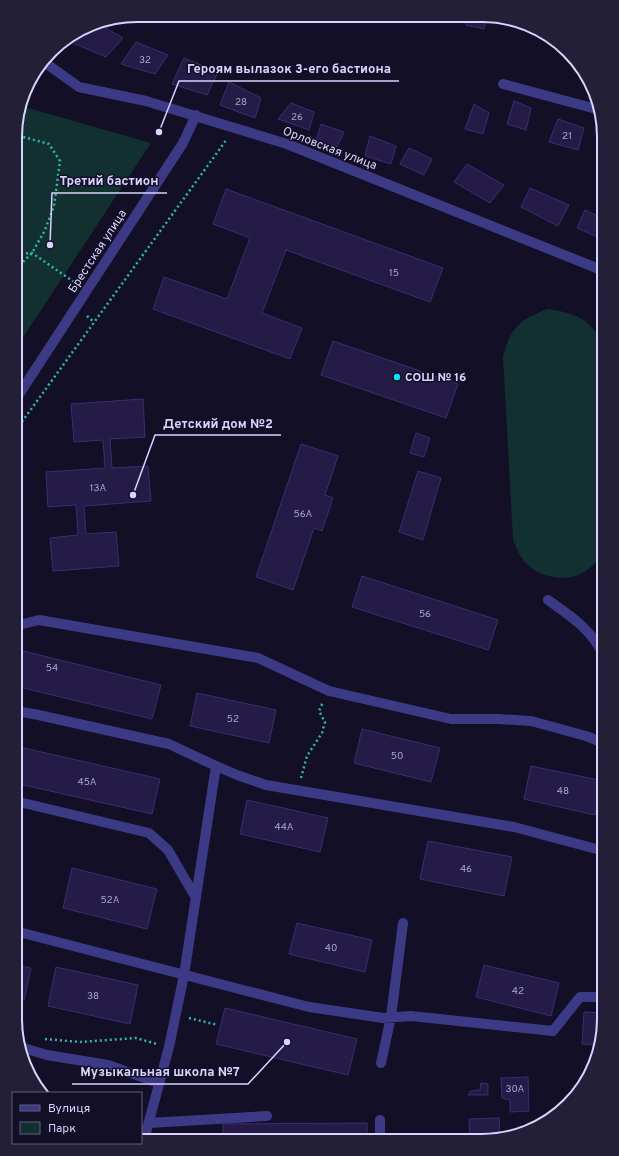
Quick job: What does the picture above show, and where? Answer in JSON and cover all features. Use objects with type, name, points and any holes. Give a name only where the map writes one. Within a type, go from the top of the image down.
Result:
[{"type":"street","name":"Орловская улица","points":[[48,65],[79,87],[146,101],[287,144],[597,268]]},
{"type":"street","points":[[503,84],[593,108]]},
{"type":"street","name":"Брестская улица","points":[[22,390],[183,143],[196,116]]},
{"type":"street","points":[[548,600],[578,621],[597,645]]},
{"type":"street","points":[[22,624],[39,620],[258,658],[329,691],[451,719],[531,721],[597,740]]},
{"type":"street","points":[[22,712],[169,744],[237,775],[266,785],[514,827],[597,849]]},
{"type":"street","points":[[145,1134],[169,1047],[184,975],[216,766]]},
{"type":"street","points":[[22,803],[149,833],[168,850],[196,898]]},
{"type":"street","points":[[381,1063],[391,1017],[403,923]]},
{"type":"street","points":[[22,933],[309,1007],[391,1017],[411,1016],[553,1031],[580,997],[597,997]]},
{"type":"street","points":[[26,1048],[47,1055],[108,1065],[158,1083]]},
{"type":"street","points":[[148,1123],[267,1116]]},
{"type":"street","points":[[380,1120],[380,1134]]},
{"type":"path","points":[[22,422],[234,127]]},
{"type":"path","points":[[22,136],[49,144],[60,161],[54,206],[45,230],[32,253],[22,263]]},
{"type":"path","points":[[22,254],[32,253],[74,282],[77,305],[94,322]]},
{"type":"path","points":[[299,782],[307,756],[322,733],[325,722],[319,711],[329,691]]},
{"type":"path","points":[[176,1015],[218,1025]]},
{"type":"path","points":[[43,1039],[80,1042],[136,1038],[169,1047]]},
{"type":"green space","points":[[26,107],[151,143],[22,339],[22,137]]},
{"type":"green space","points":[[548,309],[575,315],[592,327],[597,335],[597,560],[586,571],[576,576],[562,578],[548,576],[534,570],[524,560],[513,540],[503,357],[513,332],[523,321]]},
{"type":"building","points":[[466,22],[486,22],[484,29],[466,25]]},
{"type":"building","points":[[104,27],[123,38],[106,57],[71,42],[79,37]]},
{"type":"building","points":[[136,42],[168,55],[155,74],[121,64]]},
{"type":"building","points":[[184,58],[218,72],[207,95],[172,84]]},
{"type":"building","points":[[229,82],[261,98],[255,118],[220,105]]},
{"type":"building","points":[[514,101],[531,108],[526,130],[507,124]]},
{"type":"building","points":[[291,103],[314,112],[309,130],[278,119]]},
{"type":"building","points":[[474,104],[489,113],[483,134],[465,129]]},
{"type":"building","points":[[558,119],[584,128],[578,150],[549,142]]},
{"type":"building","points":[[321,124],[344,132],[337,147],[316,141]]},
{"type":"building","points":[[370,136],[396,146],[391,164],[365,156]]},
{"type":"building","points":[[409,148],[432,159],[424,175],[400,164]]},
{"type":"building","points":[[467,164],[504,185],[490,203],[454,182]]},
{"type":"building","points":[[530,188],[569,205],[558,226],[521,207]]},
{"type":"building","points":[[226,189],[443,268],[430,302],[286,250],[262,313],[302,328],[290,359],[153,309],[164,277],[227,299],[250,238],[213,224]]},
{"type":"building","points":[[585,210],[597,216],[597,237],[577,228]]},
{"type":"building","points":[[333,341],[458,384],[446,418],[321,375]]},
{"type":"building","points":[[143,399],[145,437],[110,439],[112,468],[148,466],[151,501],[84,506],[86,534],[116,532],[119,566],[53,571],[50,538],[78,535],[76,505],[48,507],[46,472],[105,468],[103,440],[74,442],[71,404]]},
{"type":"building","points":[[416,433],[430,438],[424,457],[410,453]]},
{"type":"building","points":[[301,444],[338,456],[325,495],[333,498],[322,531],[314,528],[293,590],[256,577]]},
{"type":"building","points":[[418,471],[441,478],[423,540],[399,532]]},
{"type":"building","points":[[362,576],[498,620],[488,650],[352,607]]},
{"type":"building","points":[[22,651],[161,685],[152,719],[22,688]]},
{"type":"building","points":[[197,693],[276,710],[269,743],[190,726]]},
{"type":"building","points":[[362,729],[440,748],[431,782],[354,763]]},
{"type":"building","points":[[22,748],[160,779],[152,814],[22,785]]},
{"type":"building","points":[[531,766],[597,780],[597,806],[595,815],[524,799]]},
{"type":"building","points":[[247,800],[328,818],[320,852],[240,834]]},
{"type":"building","points":[[428,841],[512,857],[504,896],[420,879]]},
{"type":"building","points":[[72,868],[157,889],[147,929],[63,908]]},
{"type":"building","points":[[297,923],[372,940],[365,972],[289,954]]},
{"type":"building","points":[[484,965],[559,983],[551,1016],[476,997]]},
{"type":"building","points":[[22,966],[31,968],[24,1000],[22,1000]]},
{"type":"building","points":[[56,967],[138,985],[130,1024],[48,1006]]},
{"type":"building","points":[[225,1008],[357,1039],[348,1075],[216,1044]]},
{"type":"building","points":[[584,1012],[597,1013],[597,1027],[594,1045],[582,1044]]},
{"type":"building","points":[[528,1077],[529,1111],[510,1112],[510,1100],[502,1098],[501,1078]]},
{"type":"building","points":[[481,1083],[488,1084],[488,1095],[468,1095],[471,1091],[480,1090]]},
{"type":"building","points":[[499,1118],[500,1132],[470,1134],[469,1119]]},
{"type":"building","points":[[367,1123],[367,1134],[223,1134],[223,1124]]},
{"type":"place","name":"Героям вылазок 3-его бастиона","points":[[159,132]]},
{"type":"place","name":"Третий бастион","points":[[50,245]]},
{"type":"place","name":"СОШ № 16","points":[[397,377]]},
{"type":"place","name":"Детский дом №2","points":[[133,495]]},
{"type":"place","name":"Музыкальная школа №7","points":[[287,1042]]}]
